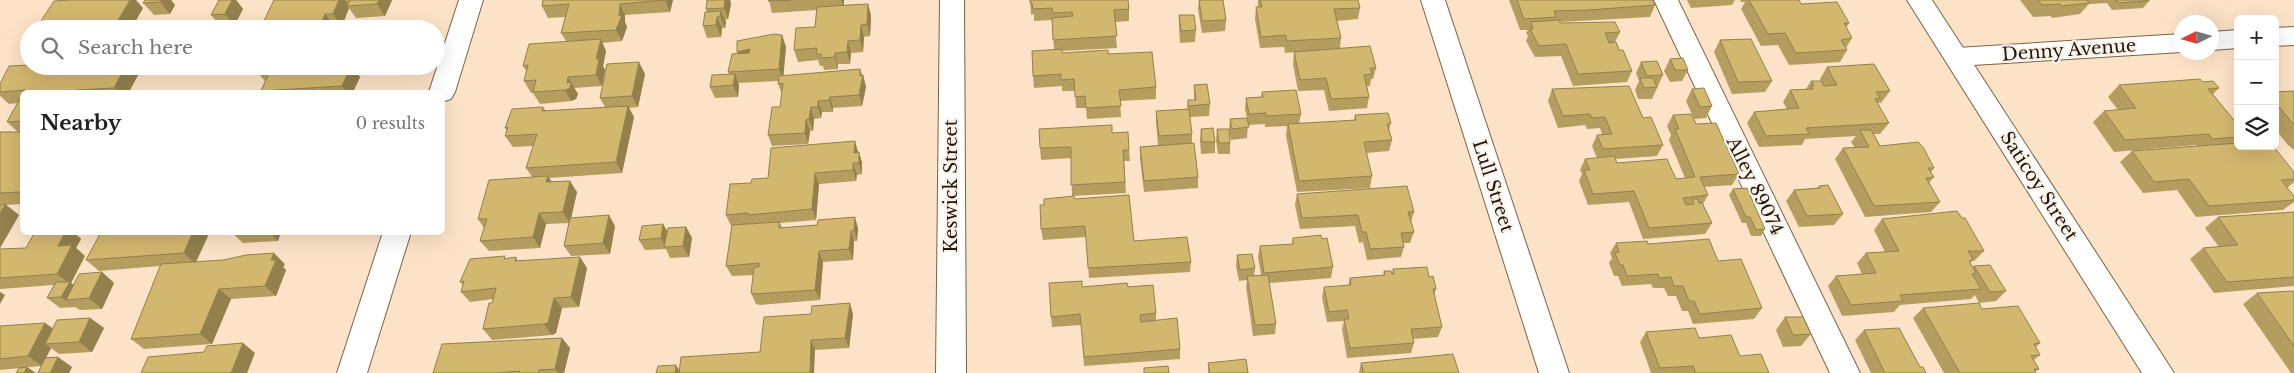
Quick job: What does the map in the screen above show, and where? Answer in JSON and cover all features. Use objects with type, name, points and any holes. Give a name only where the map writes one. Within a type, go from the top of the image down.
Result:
[{"type":"street","points":[[443,90],[471,0]]},
{"type":"street","name":"Keswick Street","points":[[951,373],[952,0]]},
{"type":"street","name":"Lull Street","points":[[1433,0],[1554,373]]},
{"type":"street","name":"Alley 89074","points":[[1666,0],[1845,373]]},
{"type":"street","name":"Saticoy Street","points":[[1919,0],[2159,373]]},
{"type":"street","points":[[2279,37],[2294,36]]},
{"type":"street","points":[[2219,40],[2234,39]]},
{"type":"street","name":"Denny Avenue","points":[[1957,57],[2174,43]]},
{"type":"street","points":[[352,373],[396,235]]},
{"type":"building","points":[[130,0],[118,20],[42,20],[54,1]]},
{"type":"building","points":[[145,0],[161,0],[160,2],[143,3]]},
{"type":"building","points":[[219,0],[232,0],[225,14],[211,15]]},
{"type":"building","points":[[274,0],[339,0],[333,14],[325,14],[323,20],[264,20]]},
{"type":"building","points":[[350,0],[379,0],[377,4],[347,6]]},
{"type":"building","points":[[543,0],[665,0],[620,4],[619,16],[622,15],[616,30],[561,33],[569,4],[542,6]]},
{"type":"building","points":[[707,0],[725,0],[724,8],[706,9]]},
{"type":"building","points":[[1030,0],[1128,0],[1129,9],[1114,10],[1117,36],[1053,40],[1052,18],[1073,16],[1072,12],[1053,13],[1052,8],[1033,9]]},
{"type":"building","points":[[1199,0],[1223,0],[1226,20],[1202,21]]},
{"type":"building","points":[[1260,0],[1358,0],[1360,8],[1334,9],[1341,38],[1287,41],[1286,35],[1261,37],[1256,7],[1262,7]]},
{"type":"building","points":[[1517,0],[1653,0],[1655,5],[1554,11],[1556,17],[1524,19]]},
{"type":"building","points":[[1749,0],[1799,0],[1801,4],[1837,2],[1849,23],[1844,23],[1852,38],[1841,40],[1847,50],[1796,53],[1785,33],[1768,34]]},
{"type":"building","points":[[2038,0],[2087,0],[2089,3],[2062,6],[2060,4],[2042,5]]},
{"type":"building","points":[[2116,0],[2149,0],[2149,1],[2118,3]]},
{"type":"building","points":[[868,4],[867,24],[861,25],[860,40],[848,41],[847,52],[835,53],[835,57],[821,58],[821,54],[816,54],[817,48],[794,50],[796,28],[815,27],[817,7]]},
{"type":"building","points":[[721,11],[720,16],[717,17],[716,25],[703,26],[705,12]]},
{"type":"building","points":[[1179,15],[1194,15],[1196,30],[1181,31]]},
{"type":"building","points":[[1559,20],[1560,23],[1615,22],[1620,32],[1605,33],[1609,43],[1616,42],[1619,50],[1623,50],[1632,71],[1578,74],[1566,44],[1539,46],[1530,29],[1533,29],[1531,22]]},
{"type":"building","points":[[774,34],[782,35],[779,69],[728,72],[732,54],[749,53],[750,49],[737,52],[737,41]]},
{"type":"building","points":[[601,39],[596,59],[599,59],[596,75],[568,77],[567,83],[571,82],[570,88],[565,90],[533,92],[536,80],[524,81],[528,65],[523,66],[529,44]]},
{"type":"building","points":[[1751,39],[1772,81],[1738,82],[1720,40]]},
{"type":"building","points":[[1370,46],[1376,68],[1370,68],[1372,74],[1364,75],[1369,97],[1331,99],[1326,78],[1300,80],[1294,52]]},
{"type":"building","points":[[1062,49],[1062,53],[1108,50],[1108,54],[1152,52],[1156,87],[1119,90],[1121,106],[1086,108],[1085,96],[1075,97],[1074,79],[1061,80],[1061,74],[1033,76],[1032,51]]},
{"type":"building","points":[[1683,58],[1688,70],[1675,70],[1670,59]]},
{"type":"building","points":[[1657,61],[1663,75],[1647,76],[1641,62]]},
{"type":"building","points":[[639,62],[632,96],[600,98],[607,64]]},
{"type":"building","points":[[1874,64],[1890,91],[1876,92],[1880,98],[1875,99],[1889,123],[1806,128],[1809,134],[1766,136],[1754,112],[1799,108],[1790,90],[1813,89],[1811,86],[1814,86],[1811,81],[1821,81],[1824,86],[1837,85],[1827,67]]},
{"type":"building","points":[[20,65],[20,75],[121,75],[114,88],[0,92],[0,84],[9,66]]},
{"type":"building","points":[[860,69],[860,76],[863,75],[859,95],[830,97],[829,100],[818,101],[818,107],[811,107],[809,119],[806,120],[805,133],[768,135],[772,107],[780,107],[783,83],[778,84],[779,76]]},
{"type":"building","points":[[735,74],[733,85],[710,87],[712,75]]},
{"type":"building","points":[[268,75],[347,75],[342,86],[261,90]]},
{"type":"building","points":[[1640,78],[1653,78],[1657,87],[1644,88]]},
{"type":"building","points":[[2200,79],[2203,82],[2213,81],[2219,88],[2208,89],[2234,120],[2234,137],[2212,139],[2209,134],[2125,140],[2104,111],[2136,108],[2119,85]]},
{"type":"building","points":[[1207,84],[1210,104],[1188,106],[1188,100],[1196,100],[1194,85]]},
{"type":"building","points":[[1629,86],[1643,118],[1651,117],[1663,145],[1603,149],[1597,135],[1612,134],[1605,117],[1592,118],[1590,114],[1563,116],[1552,89]]},
{"type":"building","points":[[1704,88],[1712,106],[1700,107],[1692,89]]},
{"type":"building","points":[[1296,90],[1301,114],[1266,116],[1266,113],[1249,114],[1246,98],[1263,97],[1262,92]]},
{"type":"building","points":[[2294,91],[2294,125],[2279,107],[2279,92]]},
{"type":"building","points":[[20,99],[20,121],[7,122]]},
{"type":"building","points":[[628,106],[616,162],[526,168],[537,134],[505,136],[508,127],[505,128],[512,109],[543,107],[542,111]]},
{"type":"building","points":[[1189,109],[1192,134],[1159,136],[1156,111]]},
{"type":"building","points":[[1388,113],[1391,123],[1387,124],[1392,140],[1364,142],[1372,176],[1299,181],[1288,124],[1356,120],[1355,115]]},
{"type":"building","points":[[1691,114],[1696,124],[1716,123],[1739,174],[1700,177],[1708,195],[1683,198],[1686,205],[1694,204],[1692,199],[1698,199],[1712,223],[1649,228],[1634,191],[1593,194],[1584,170],[1590,170],[1585,159],[1614,156],[1617,163],[1667,159],[1676,179],[1695,177],[1675,129],[1679,129],[1673,115]]},
{"type":"building","points":[[1247,118],[1249,127],[1232,129],[1230,119]]},
{"type":"building","points":[[1112,125],[1112,133],[1128,132],[1129,150],[1123,150],[1125,182],[1071,185],[1071,147],[1040,148],[1039,129]]},
{"type":"building","points":[[1213,128],[1215,142],[1202,142],[1201,129]]},
{"type":"building","points":[[1217,129],[1229,129],[1230,143],[1219,143]]},
{"type":"building","points":[[1860,130],[1871,130],[1880,146],[1918,142],[1923,147],[1934,168],[1928,168],[1934,177],[1926,178],[1940,202],[1874,206],[1843,148],[1869,147]]},
{"type":"building","points":[[0,132],[20,132],[20,192],[0,193]]},
{"type":"building","points":[[855,141],[854,153],[859,152],[859,163],[853,163],[853,170],[815,173],[812,209],[748,215],[748,213],[726,215],[730,184],[751,183],[752,179],[768,178],[771,148]]},
{"type":"building","points":[[1194,143],[1198,177],[1144,181],[1140,147]]},
{"type":"building","points":[[2234,143],[2234,150],[2276,150],[2294,172],[2294,179],[2281,180],[2294,196],[2294,200],[2209,206],[2189,179],[2154,182],[2132,151]]},
{"type":"building","points":[[548,176],[546,182],[570,181],[563,212],[539,213],[533,237],[480,241],[487,219],[478,219],[489,180]]},
{"type":"building","points":[[1828,185],[1843,214],[1807,216],[1794,190],[1820,188],[1819,186]]},
{"type":"building","points":[[1407,186],[1414,212],[1408,212],[1414,232],[1401,233],[1404,247],[1370,249],[1366,232],[1362,232],[1358,215],[1302,218],[1297,194]]},
{"type":"building","points":[[1747,188],[1765,229],[1756,230],[1750,217],[1746,217],[1733,189]]},
{"type":"building","points":[[1129,195],[1134,241],[1187,237],[1191,262],[1088,268],[1085,226],[1041,229],[1040,205],[1044,205],[1044,199],[1074,196],[1075,199]]},
{"type":"building","points":[[5,204],[0,214],[0,205]]},
{"type":"building","points":[[1957,211],[1962,218],[1965,218],[1984,251],[1968,251],[1973,260],[1969,261],[1976,273],[1972,274],[1981,289],[1900,295],[1903,301],[1851,305],[1836,276],[1876,273],[1866,253],[1899,251],[1882,219]]},
{"type":"building","points":[[2294,212],[2294,277],[2227,282],[2203,248],[2238,245],[2218,217]]},
{"type":"building","points":[[609,215],[603,243],[564,246],[570,218]]},
{"type":"building","points":[[855,217],[849,249],[819,251],[815,290],[751,293],[754,267],[759,267],[759,263],[726,266],[732,225],[779,222],[779,228],[817,225],[818,220]]},
{"type":"building","points":[[663,224],[661,238],[639,240],[642,226]]},
{"type":"building","points":[[686,227],[683,246],[664,247],[668,228]]},
{"type":"building","points":[[33,235],[64,235],[58,246],[72,245],[57,274],[0,278],[0,249],[26,248]]},
{"type":"building","points":[[99,235],[192,235],[184,253],[86,260]]},
{"type":"building","points":[[1321,235],[1322,239],[1327,238],[1333,267],[1264,273],[1260,246],[1293,244],[1293,238]]},
{"type":"building","points":[[1709,239],[1718,261],[1741,259],[1762,308],[1700,314],[1694,301],[1689,301],[1683,286],[1674,286],[1671,277],[1659,278],[1658,274],[1627,276],[1623,265],[1620,265],[1615,253],[1619,252],[1616,243],[1647,241],[1648,244]]},
{"type":"building","points":[[274,253],[271,260],[276,260],[265,286],[219,289],[200,334],[131,339],[161,264],[223,260],[246,255]]},
{"type":"building","points":[[1252,254],[1255,268],[1240,270],[1237,255]]},
{"type":"building","points":[[505,256],[504,259],[516,257],[515,261],[580,257],[571,297],[554,298],[548,323],[483,329],[489,303],[492,303],[496,288],[461,292],[464,281],[460,282],[470,259]]},
{"type":"building","points":[[1990,265],[2006,291],[1990,292],[1974,266]]},
{"type":"building","points":[[1427,267],[1429,277],[1433,276],[1436,289],[1433,289],[1442,327],[1411,329],[1414,343],[1350,348],[1344,319],[1349,319],[1347,310],[1329,312],[1324,287],[1351,285],[1350,278],[1385,275],[1384,271],[1391,271],[1394,274],[1393,269]]},
{"type":"building","points":[[102,272],[89,298],[66,300],[79,274]]},
{"type":"building","points":[[1268,275],[1276,324],[1255,325],[1247,276]]},
{"type":"building","points":[[1082,281],[1082,287],[1127,283],[1128,287],[1153,285],[1156,313],[1140,315],[1141,322],[1177,318],[1180,349],[1084,357],[1080,314],[1051,317],[1049,283]]},
{"type":"building","points":[[56,282],[70,282],[61,297],[47,298]]},
{"type":"building","points":[[2294,291],[2294,346],[2257,293]]},
{"type":"building","points":[[850,303],[845,338],[811,340],[810,373],[679,373],[681,357],[760,352],[764,317],[811,314],[812,306]]},
{"type":"building","points":[[1979,303],[1982,309],[2018,306],[2040,343],[2034,344],[2040,355],[2031,356],[2039,369],[2034,369],[2036,373],[1960,373],[1923,308]]},
{"type":"building","points":[[1785,317],[1803,317],[1811,334],[1793,335]]},
{"type":"building","points":[[90,318],[79,342],[45,344],[57,320]]},
{"type":"building","points":[[45,323],[28,356],[0,359],[0,326]]},
{"type":"building","points":[[1695,328],[1699,338],[1731,335],[1740,356],[1761,354],[1769,373],[1696,373],[1693,366],[1660,368],[1646,332]]},
{"type":"building","points":[[1899,328],[1920,367],[1923,367],[1926,373],[1885,373],[1864,330]]},
{"type":"building","points":[[562,338],[555,369],[539,370],[538,373],[519,373],[520,371],[433,373],[442,344]]},
{"type":"building","points":[[243,343],[231,373],[141,373],[148,357],[204,352],[207,346]]},
{"type":"building","points":[[1453,354],[1459,373],[1364,373],[1361,363]]},
{"type":"building","points":[[58,357],[50,373],[38,373],[45,358]]},
{"type":"building","points":[[1246,359],[1248,373],[1210,373],[1208,363]]},
{"type":"building","points":[[676,365],[675,373],[656,373],[658,366]]},
{"type":"building","points":[[1168,366],[1169,373],[1144,373],[1144,368]]},
{"type":"building","points":[[27,367],[24,373],[16,373],[19,368]]}]
